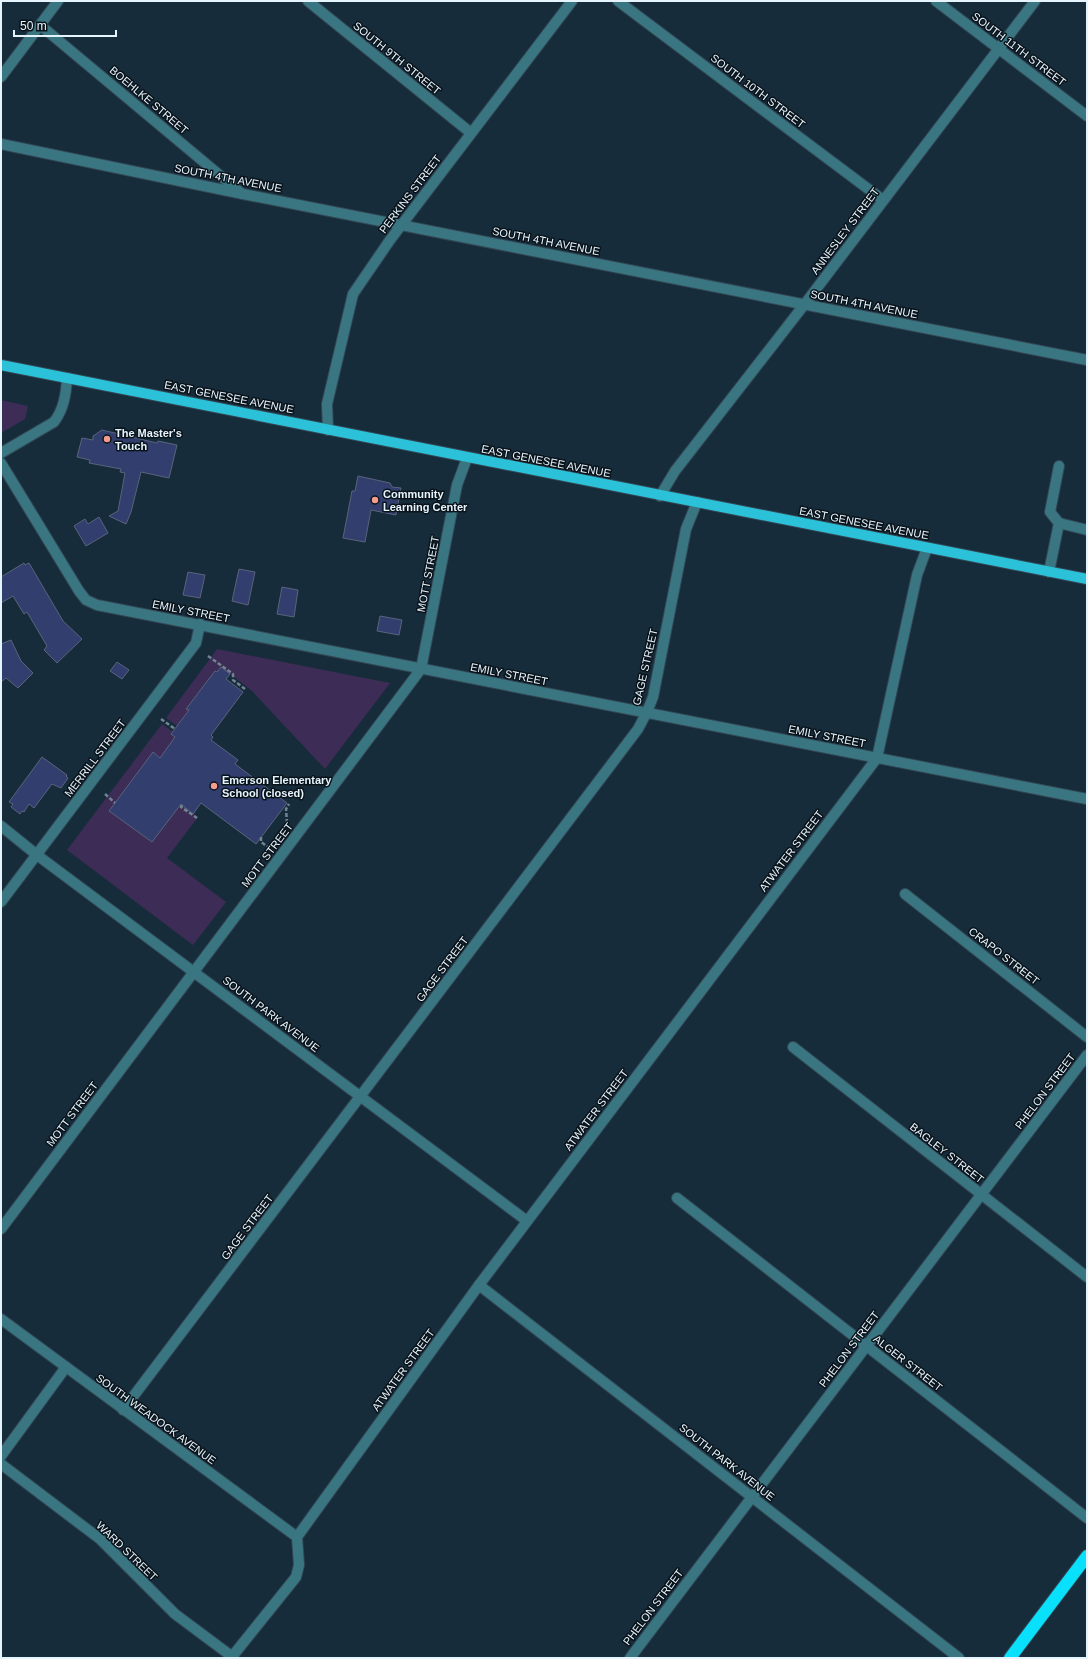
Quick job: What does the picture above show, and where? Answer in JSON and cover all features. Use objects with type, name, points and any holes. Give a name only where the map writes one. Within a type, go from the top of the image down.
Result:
[{"type":"highway","points":[[1010,1658],[1087,1556]]},
{"type":"main road","name":"EAST GENESEE AVENUE","points":[[1,365],[1087,579]]},
{"type":"street","points":[[1,77],[58,1]]},
{"type":"street","name":"SOUTH 9TH STREET","points":[[308,1],[471,133]]},
{"type":"street","name":"PERKINS STREET","points":[[328,430],[327,404],[353,294],[402,225],[572,1]]},
{"type":"street","name":"SOUTH 10TH STREET","points":[[618,1],[883,200]]},
{"type":"street","name":"SOUTH 11TH STREET","points":[[936,1],[1087,116]]},
{"type":"street","name":"ANNESLEY STREET","points":[[660,496],[675,471],[1036,1]]},
{"type":"street","name":"BOEHLKE STREET","points":[[40,25],[242,194]]},
{"type":"street","name":"SOUTH 4TH AVENUE","points":[[1,144],[242,194],[1087,360]]},
{"type":"street","points":[[1,453],[54,422],[60,414],[65,398],[68,378]]},
{"type":"street","name":"MOTT STREET","points":[[1,1229],[421,669],[457,485],[467,458]]},
{"type":"street","name":"EMILY STREET","points":[[1,462],[86,600],[97,605],[1087,799]]},
{"type":"street","points":[[1059,466],[1050,512],[1059,524],[1087,530]]},
{"type":"street","name":"GAGE STREET","points":[[123,1410],[638,729],[653,697],[686,529],[697,502]]},
{"type":"street","points":[[1049,572],[1059,524]]},
{"type":"street","name":"ATWATER STREET","points":[[297,1537],[479,1285],[877,758],[917,575],[927,548]]},
{"type":"street","name":"MERRILL STREET","points":[[1,902],[196,642],[200,624]]},
{"type":"street","name":"SOUTH PARK AVENUE","points":[[1,826],[37,855],[527,1221]]},
{"type":"street","name":"CRAPO STREET","points":[[905,894],[1087,1037]]},
{"type":"street","name":"BAGLEY STREET","points":[[793,1047],[1087,1277]]},
{"type":"street","name":"PHELON STREET","points":[[630,1658],[1087,1055]]},
{"type":"street","name":"ALGER STREET","points":[[677,1198],[1087,1518]]},
{"type":"street","name":"SOUTH PARK AVENUE","points":[[479,1285],[959,1658]]},
{"type":"street","name":"SOUTH WEADOCK AVENUE","points":[[1,1319],[297,1537]]},
{"type":"street","points":[[1,1456],[66,1368]]},
{"type":"street","name":"WARD STREET","points":[[1,1464],[100,1539],[175,1614],[232,1658]]},
{"type":"street","points":[[232,1658],[296,1577],[299,1565],[297,1537]]},
{"type":"path","points":[[208,656],[233,674],[232,680],[240,687],[245,689]]},
{"type":"path","points":[[161,719],[174,729]]},
{"type":"path","points":[[105,794],[116,802]]},
{"type":"path","points":[[287,823],[286,809],[289,804]]},
{"type":"path","points":[[182,805],[181,807],[197,818]]},
{"type":"path","points":[[261,837],[261,842],[268,847]]},
{"type":"shaded area","points":[[1,400],[28,406],[25,419],[1,433]]},
{"type":"shaded area","points":[[217,649],[390,683],[325,769],[252,691],[221,667],[217,672],[215,671],[187,708],[189,710],[177,726],[166,718]]},
{"type":"shaded area","points":[[162,724],[173,732],[171,734],[175,737],[160,758],[153,753],[110,811],[152,842],[181,804],[198,817],[167,858],[226,902],[193,945],[67,850]]},
{"type":"building","points":[[102,430],[157,443],[158,441],[177,445],[169,478],[141,472],[131,512],[126,524],[109,516],[118,511],[125,473],[120,472],[121,469],[89,463],[90,460],[77,457],[82,438],[93,440],[93,436]]},
{"type":"building","name":"Community Learning Center","points":[[358,476],[390,483],[392,487],[401,488],[396,515],[371,510],[365,542],[343,538],[352,491],[355,491]]},
{"type":"building","points":[[99,517],[108,533],[86,546],[74,526],[85,519],[88,524]]},
{"type":"building","points":[[24,563],[25,565],[29,563],[63,621],[82,639],[57,663],[44,650],[47,646],[27,612],[24,614],[13,596],[1,603],[1,577]]},
{"type":"building","points":[[239,569],[255,572],[248,605],[232,601]]},
{"type":"building","points":[[188,572],[205,575],[200,598],[183,595]]},
{"type":"building","points":[[282,587],[298,590],[294,617],[277,614]]},
{"type":"building","points":[[380,616],[402,620],[399,635],[377,631]]},
{"type":"building","points":[[11,640],[21,661],[33,673],[18,688],[6,678],[1,682],[1,644]]},
{"type":"building","points":[[117,662],[129,670],[122,679],[110,671]]},
{"type":"building","points":[[221,667],[230,674],[226,679],[243,692],[211,735],[213,737],[211,740],[238,760],[235,764],[287,803],[256,844],[201,803],[193,814],[181,804],[152,842],[109,811],[153,752],[160,758],[175,737],[171,734],[189,710],[186,709],[215,671],[217,672]]},
{"type":"building","points":[[42,757],[67,775],[66,776],[68,778],[61,788],[52,784],[34,808],[29,804],[24,812],[22,811],[20,814],[11,807],[13,804],[9,802]]},
{"type":"place","name":"The Master's Touch","points":[[107,439]]},
{"type":"place","name":"Community Learning Center","points":[[375,500]]},
{"type":"place","name":"Emerson Elementary School (closed)","points":[[214,786]]}]
